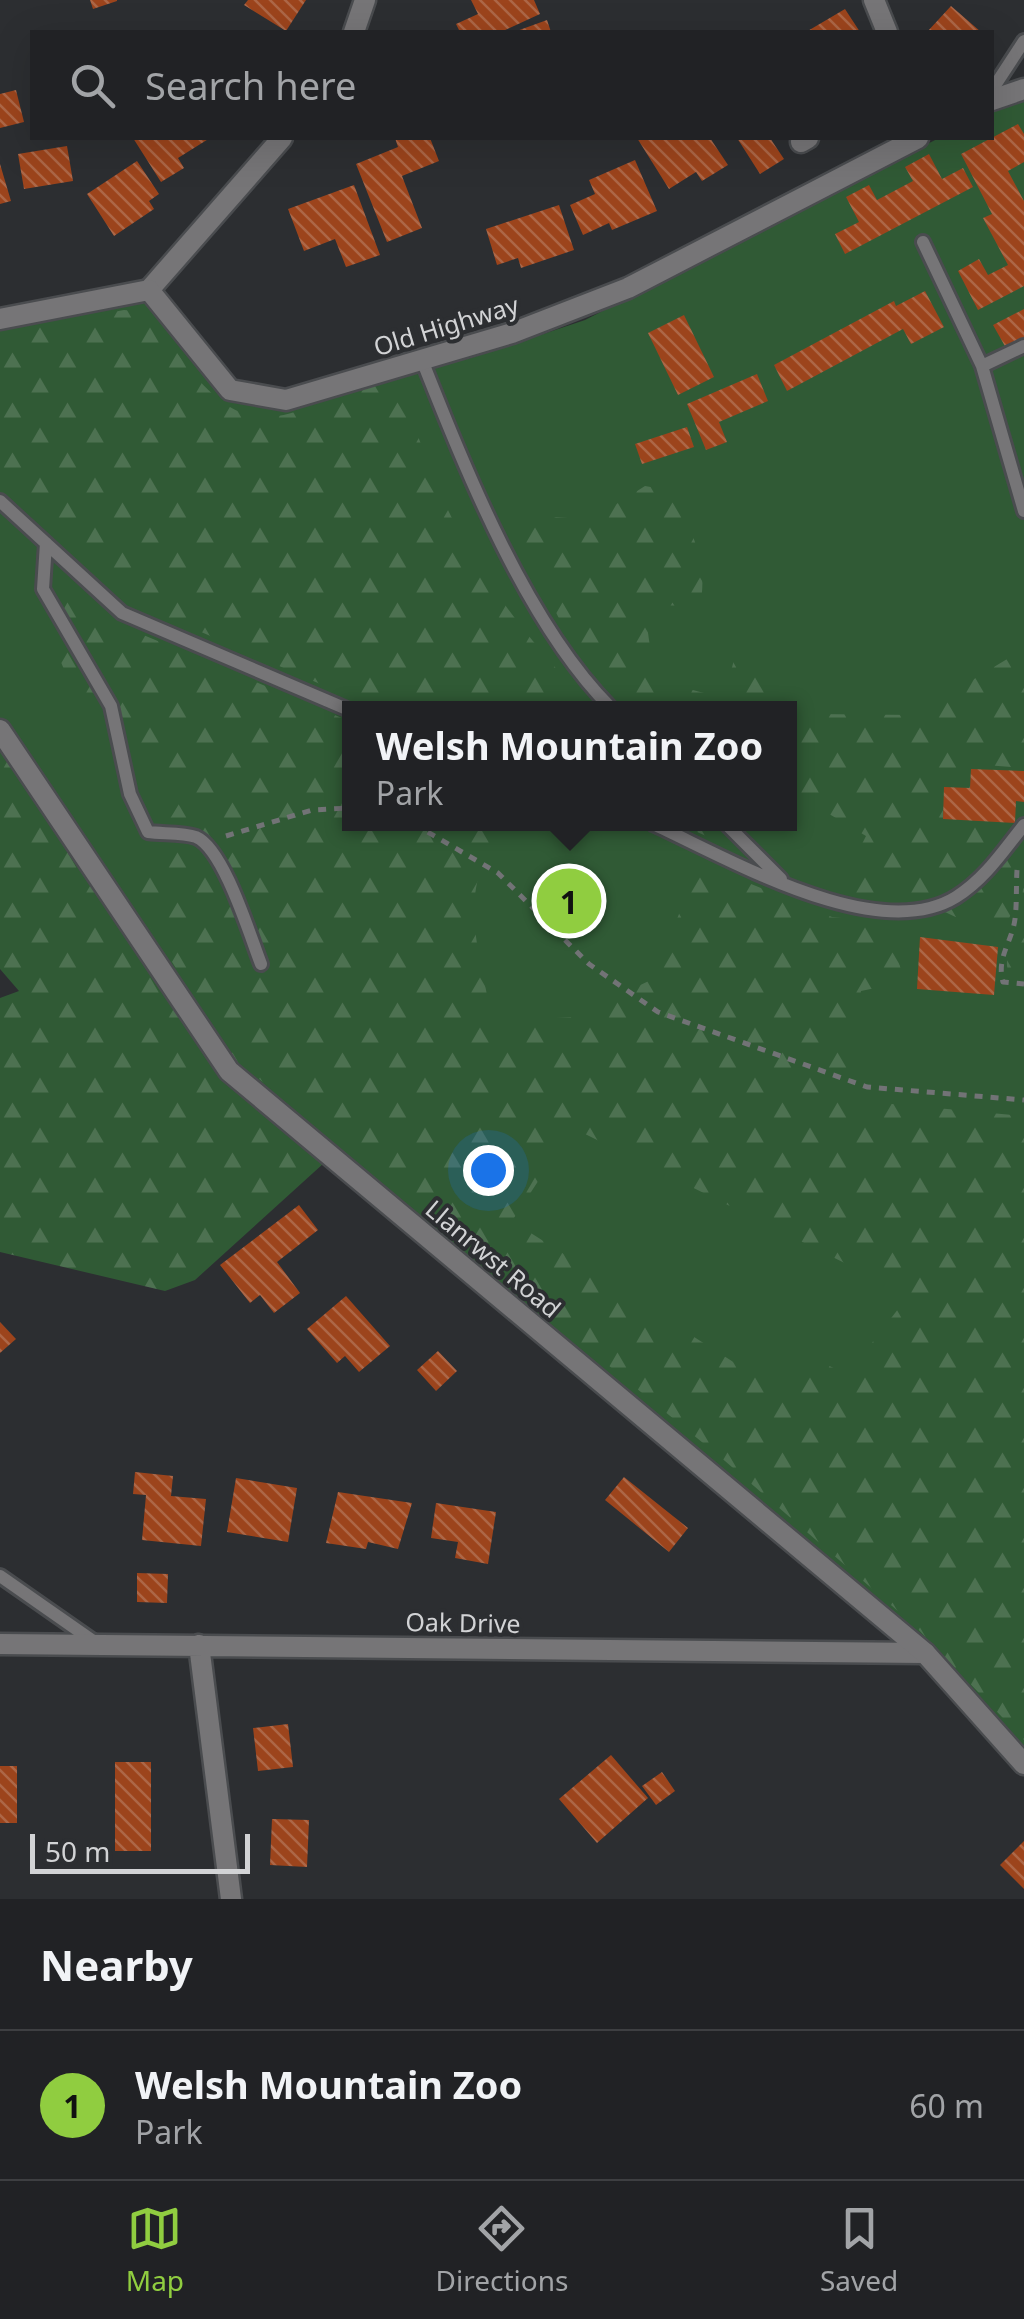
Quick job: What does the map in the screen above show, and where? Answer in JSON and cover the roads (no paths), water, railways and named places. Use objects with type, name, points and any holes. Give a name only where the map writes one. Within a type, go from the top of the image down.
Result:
[{"type":"street","points":[[355,30],[365,0]]},
{"type":"street","points":[[874,0],[887,30]]},
{"type":"street","points":[[994,99],[1024,89]]},
{"type":"street","points":[[0,319],[149,290],[280,140]]},
{"type":"street","name":"Old Highway","points":[[149,290],[230,390],[286,400],[512,334],[628,288],[914,140]]},
{"type":"street","name":"Llanrwst Road","points":[[0,730],[230,1071],[925,1653],[1024,1764]]},
{"type":"street","name":"Oak Drive","points":[[0,1644],[925,1653]]},
{"type":"street","points":[[199,1645],[231,1899]]},
{"type":"lane","points":[[994,87],[1024,41]]},
{"type":"lane","points":[[923,242],[982,366],[1024,511]]},
{"type":"lane","points":[[982,366],[1024,346]]},
{"type":"lane","points":[[422,360],[473,488],[575,672],[604,701]]},
{"type":"lane","points":[[0,501],[122,612],[342,707]]},
{"type":"lane","points":[[46,543],[42,589],[110,706],[130,794],[148,832],[197,838],[208,847],[229,882],[261,964]]},
{"type":"lane","points":[[669,831],[786,884],[868,910],[898,914],[953,900],[977,882],[1021,828]]},
{"type":"lane","points":[[733,831],[786,884]]},
{"type":"lane","points":[[0,1576],[98,1645]]},
{"type":"place","name":"Welsh Mountain Zoo","points":[[569,901]]}]
